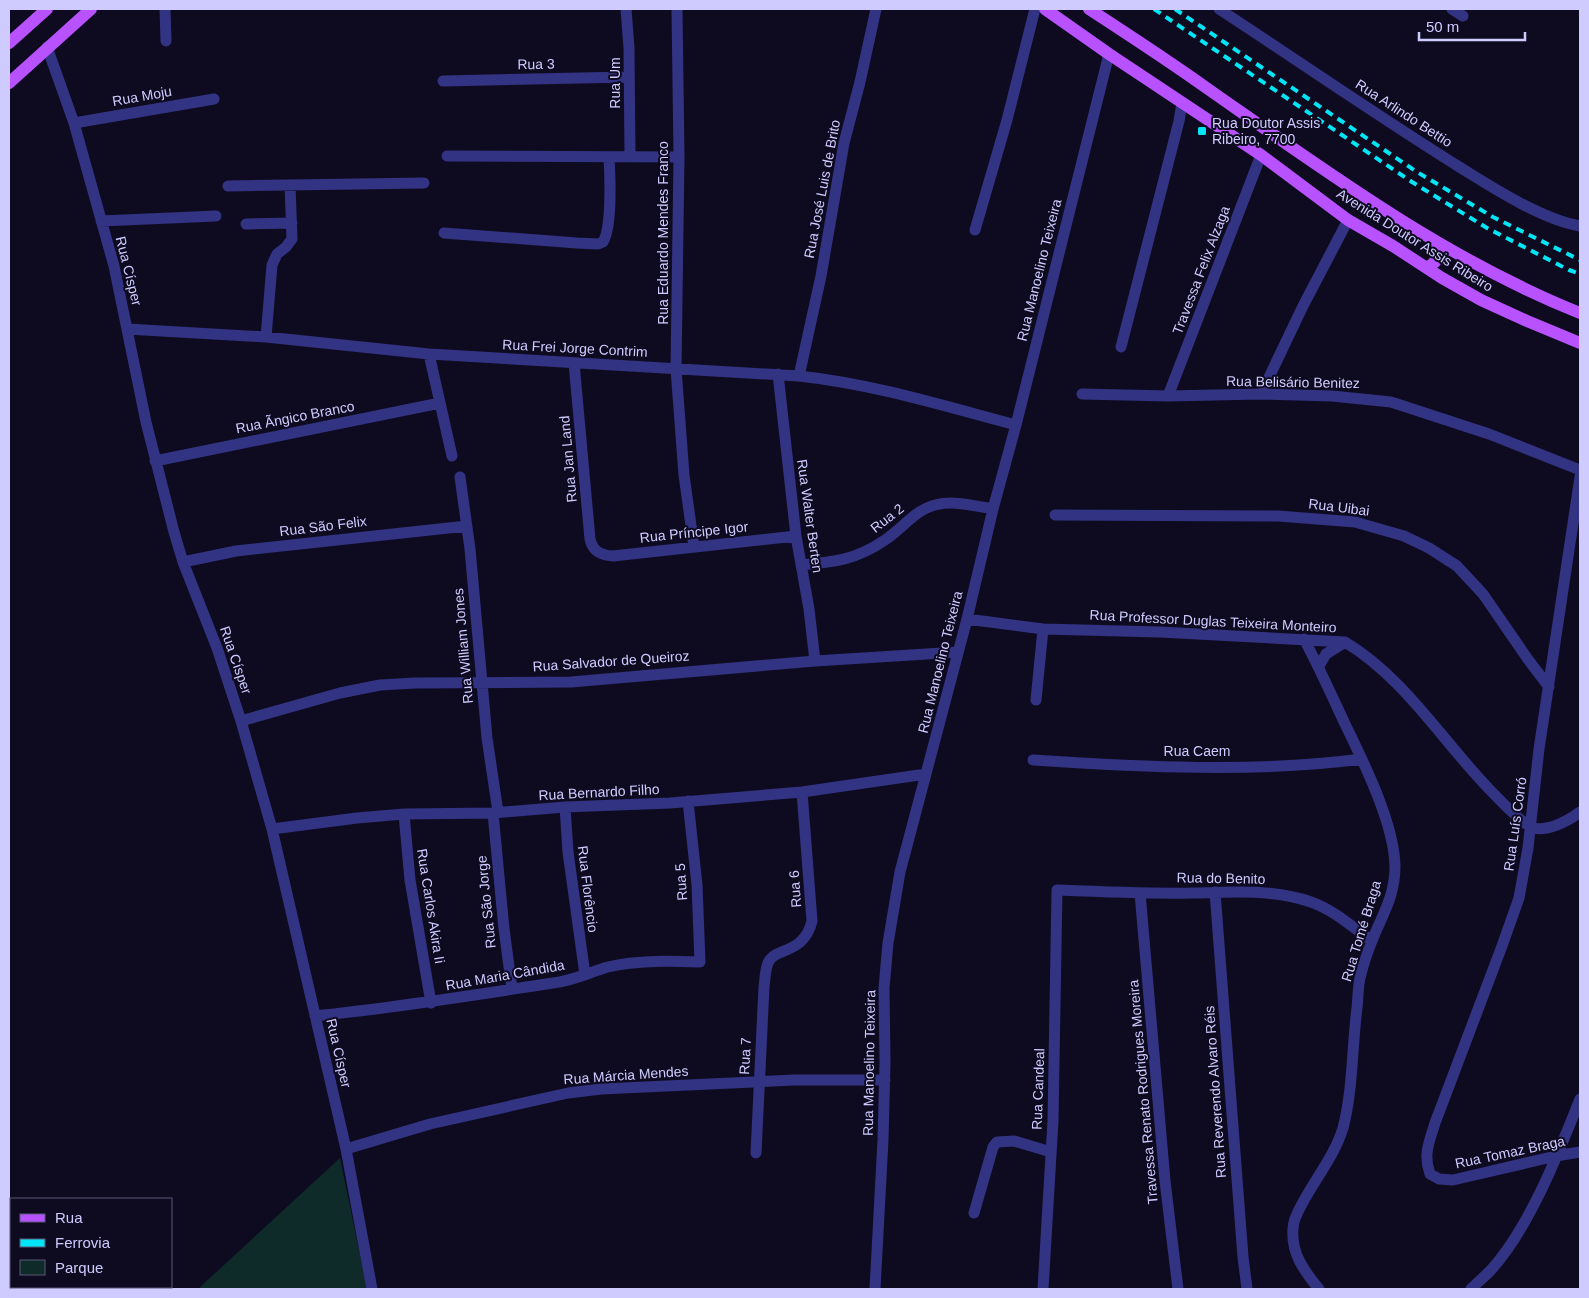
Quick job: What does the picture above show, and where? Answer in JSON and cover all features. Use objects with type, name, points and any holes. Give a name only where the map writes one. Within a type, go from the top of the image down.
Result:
[{"type":"main road","points":[[9,43],[47,9]]},
{"type":"main road","points":[[9,83],[91,9]]},
{"type":"main road","name":"Avenida Doutor Assis Ribeiro","points":[[1045,9],[1261,155],[1348,220],[1481,300],[1580,343]]},
{"type":"main road","name":"Avenida Doutor Assis Ribeiro","points":[[1089,9],[1354,190],[1438,243],[1502,278],[1580,312]]},
{"type":"main road","points":[[1427,268],[1436,262],[1438,243]]},
{"type":"street","points":[[165,9],[166,40]]},
{"type":"street","name":"Rua Um","points":[[626,9],[628,19],[630,157]]},
{"type":"street","name":"Rua Eduardo Mendes Franco","points":[[677,9],[679,157],[676,369],[684,475],[694,547]]},
{"type":"street","name":"Rua José Luis de Brito","points":[[799,376],[821,276],[844,143],[876,9]]},
{"type":"street","points":[[975,230],[1007,120],[1035,9]]},
{"type":"street","name":"Rua Arlindo Bettio","points":[[1219,9],[1403,133],[1495,189],[1555,219],[1580,226]]},
{"type":"street","points":[[1452,9],[1463,16]]},
{"type":"street","name":"Rua Císper","points":[[47,47],[74,123],[114,266],[155,461],[184,562],[217,648],[241,721],[272,829],[346,1149],[372,1289]]},
{"type":"street","name":"Rua Manoelino Teixeira","points":[[875,1289],[885,1080],[884,988],[888,943],[900,872],[967,619],[993,509],[1016,425],[1109,54]]},
{"type":"street","name":"Rua 3","points":[[443,81],[629,78]]},
{"type":"street","name":"Rua Moju","points":[[74,123],[214,99]]},
{"type":"street","points":[[1121,347],[1177,130],[1182,103]]},
{"type":"street","name":"Travessa Felix Alzaga","points":[[1168,396],[1261,155]]},
{"type":"street","points":[[447,156],[679,157]]},
{"type":"street","points":[[444,233],[577,243],[598,244],[603,242],[607,232],[609,208],[609,157]]},
{"type":"street","points":[[228,186],[424,183]]},
{"type":"street","points":[[266,337],[272,265],[277,254],[292,239],[290,185]]},
{"type":"street","points":[[101,221],[216,216]]},
{"type":"street","points":[[1262,394],[1303,306],[1348,220]]},
{"type":"street","points":[[246,224],[292,223]]},
{"type":"street","name":"Rua Frei Jorge Contrim","points":[[127,329],[266,337],[429,354],[778,374],[833,379],[1016,425]]},
{"type":"street","points":[[429,354],[452,456]]},
{"type":"street","name":"Rua Jan Land","points":[[574,363],[590,539],[592,547],[596,551]]},
{"type":"street","name":"Rua Walter Berten","points":[[778,374],[796,536],[809,608],[815,661]]},
{"type":"street","name":"Rua Belisário Benitez","points":[[1082,394],[1168,396],[1262,394],[1332,396],[1391,402],[1489,434],[1580,470]]},
{"type":"street","name":"Rua Ãngico Branco","points":[[155,461],[440,403]]},
{"type":"street","name":"Rua William Jones","points":[[460,477],[467,526],[495,813]]},
{"type":"street","name":"Rua Luís Corró","points":[[1426,1162],[1427,1147],[1435,1123],[1514,914],[1522,880],[1580,477]]},
{"type":"street","name":"Rua 2","points":[[801,566],[845,560],[866,551],[886,540],[916,514],[934,505],[953,503],[993,509]]},
{"type":"street","name":"Rua Uibai","points":[[1055,515],[1278,516],[1355,522],[1404,536],[1429,548],[1457,566],[1483,594],[1549,687]]},
{"type":"street","name":"Rua São Felix","points":[[184,562],[236,551],[467,526]]},
{"type":"street","name":"Rua Príncipe Igor","points":[[596,551],[613,556],[796,536]]},
{"type":"street","name":"Rua Professor Duglas Teixeira Monteiro","points":[[967,619],[1043,629],[1160,632],[1345,642],[1369,658],[1400,688],[1482,782],[1514,814],[1531,827]]},
{"type":"street","points":[[1036,700],[1043,629]]},
{"type":"street","name":"Rua Tomé Braga","points":[[1304,639],[1319,666],[1362,759],[1384,813],[1395,866],[1392,889],[1386,911],[1372,941],[1360,979],[1348,1101],[1343,1128],[1336,1145],[1298,1211],[1292,1226],[1294,1248],[1299,1262],[1306,1274],[1319,1289]]},
{"type":"street","points":[[1319,666],[1326,654],[1345,642]]},
{"type":"street","name":"Rua Salvador de Queiroz","points":[[241,721],[380,685],[571,682],[815,661],[958,652]]},
{"type":"street","name":"Rua Caem","points":[[1033,760],[1114,765],[1193,766],[1300,765],[1362,759]]},
{"type":"street","name":"Rua Bernardo Filho","points":[[272,829],[404,814],[495,813],[802,792],[926,774]]},
{"type":"street","name":"Rua 6","points":[[768,962],[774,956],[800,943],[810,929],[812,921],[802,792]]},
{"type":"street","name":"Rua 5","points":[[688,801],[697,885],[700,962]]},
{"type":"street","name":"Rua Florêncio","points":[[565,807],[568,852],[585,975]]},
{"type":"street","points":[[1531,827],[1550,827],[1580,812]]},
{"type":"street","name":"Rua São Jorge","points":[[495,813],[504,929],[512,989]]},
{"type":"street","name":"Rua Carlos Akira Ii","points":[[404,814],[410,880],[431,1003]]},
{"type":"street","name":"Rua do Benito","points":[[1057,890],[1140,893],[1215,892],[1274,894],[1295,897],[1312,902],[1342,919],[1372,941]]},
{"type":"street","name":"Rua Candeal","points":[[1043,1289],[1052,1152],[1057,890]]},
{"type":"street","name":"Rua Reverendo Alvaro Réis","points":[[1215,892],[1247,1289]]},
{"type":"street","name":"Travessa Renato Rodrigues Moreira","points":[[1140,893],[1165,1181],[1178,1289]]},
{"type":"street","name":"Rua Maria Cândida","points":[[315,1016],[431,1003],[555,983],[627,964],[663,961],[700,962]]},
{"type":"street","name":"Rua 7","points":[[756,1153],[764,987],[768,962]]},
{"type":"street","name":"Rua Márcia Mendes","points":[[346,1149],[430,1124],[562,1094],[601,1089],[835,1079],[885,1080]]},
{"type":"street","points":[[1470,1289],[1491,1270],[1530,1213],[1580,1099]]},
{"type":"street","points":[[974,1214],[993,1146],[997,1142],[1014,1141],[1052,1152]]},
{"type":"street","name":"Rua Tomaz Braga","points":[[1426,1162],[1430,1174],[1439,1179],[1453,1180],[1580,1152]]},
{"type":"green space","points":[[340,1158],[367,1289],[198,1289]]},
{"type":"railway","points":[[1154,9],[1412,182],[1487,228],[1580,274]]},
{"type":"railway","points":[[1175,9],[1417,172],[1493,217],[1580,260]]},
{"type":"place","name":"Rua Doutor Assis Ribeiro, 7700","points":[[1202,131]]}]
